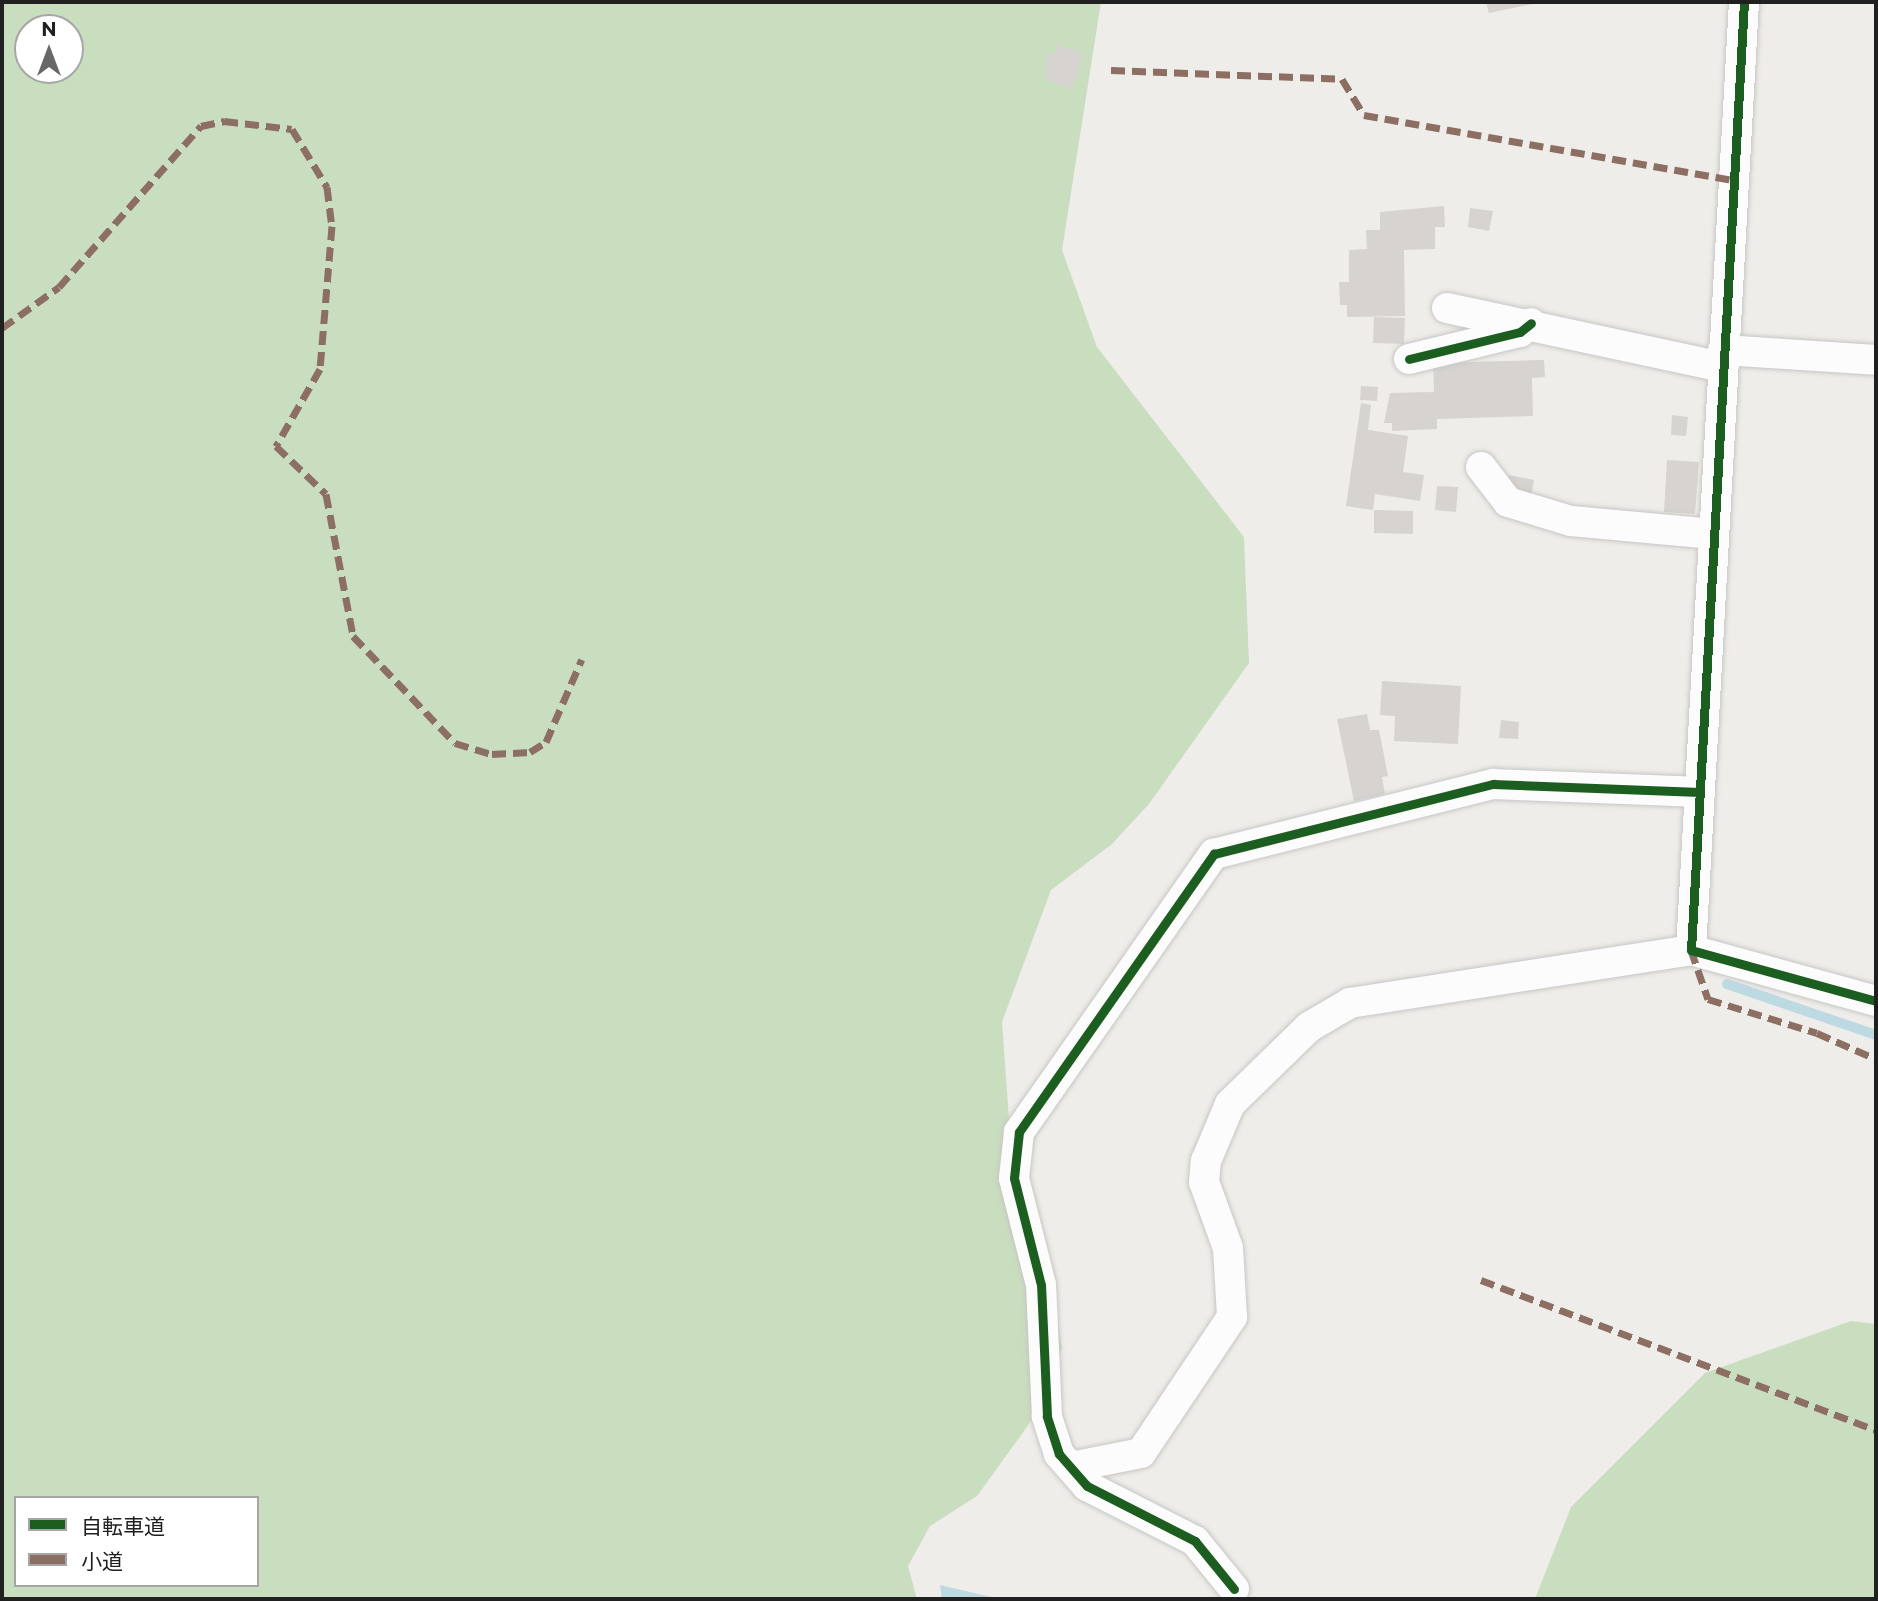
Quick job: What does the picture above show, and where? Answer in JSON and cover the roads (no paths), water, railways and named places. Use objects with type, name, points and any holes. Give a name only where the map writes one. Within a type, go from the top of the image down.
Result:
[{"type":"street","points":[[1691,950],[1744,2]]},
{"type":"street","points":[[1447,308],[1723,359],[1876,360]]},
{"type":"street","points":[[1409,359],[1520,332],[1531,323]]},
{"type":"street","points":[[1481,467],[1508,502],[1572,521],[1713,534]]},
{"type":"street","points":[[1234,1589],[1195,1541],[1087,1486],[1071,1467],[1047,1416],[1045,1307],[1014,1178],[1016,1144],[1214,855],[1493,784],[1700,792]]},
{"type":"street","points":[[1071,1467],[1141,1453],[1232,1317],[1228,1248],[1204,1181],[1206,1161],[1230,1104],[1309,1027],[1350,1003],[1691,950],[1876,1001]]},
{"type":"water","points":[[940,1585],[1000,1599],[942,1599]]},
{"type":"waterway","points":[[1727,984],[1876,1035]]}]
